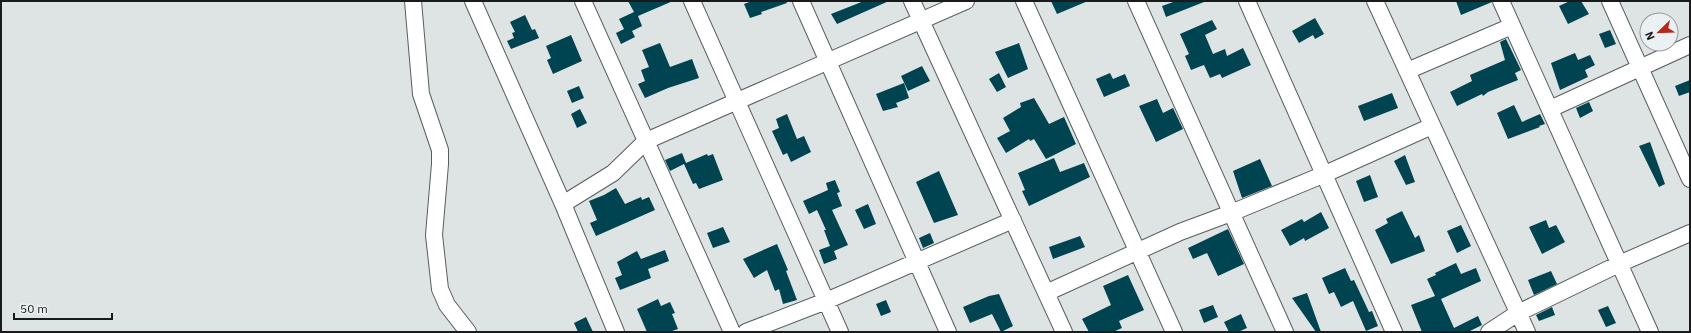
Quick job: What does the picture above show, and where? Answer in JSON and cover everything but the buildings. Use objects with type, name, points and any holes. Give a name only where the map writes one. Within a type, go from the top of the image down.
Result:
[{"type":"street","points":[[413,1],[421,94],[440,150],[434,235],[440,289],[447,305],[468,332]]},
{"type":"street","points":[[473,1],[563,204],[616,332]]},
{"type":"street","points":[[583,1],[732,332]]},
{"type":"street","points":[[692,1],[840,332]]},
{"type":"street","points":[[801,1],[948,332]]},
{"type":"street","points":[[912,1],[1064,332]]},
{"type":"street","points":[[563,204],[613,173],[646,141],[966,1]]},
{"type":"street","points":[[1024,1],[1174,332]]},
{"type":"street","points":[[1136,1],[1285,332]]},
{"type":"street","points":[[1247,1],[1394,332]]},
{"type":"street","points":[[1375,1],[1527,332]]},
{"type":"street","points":[[1500,1],[1650,332]]},
{"type":"street","points":[[1610,1],[1690,179]]},
{"type":"street","points":[[1407,71],[1512,26]]},
{"type":"street","points":[[1550,109],[1690,45]]},
{"type":"street","points":[[1046,293],[1180,232],[1232,213],[1325,174],[1432,126]]},
{"type":"street","points":[[746,332],[826,301],[1013,220]]},
{"type":"street","points":[[1489,332],[1518,313],[1620,264],[1690,233]]}]
